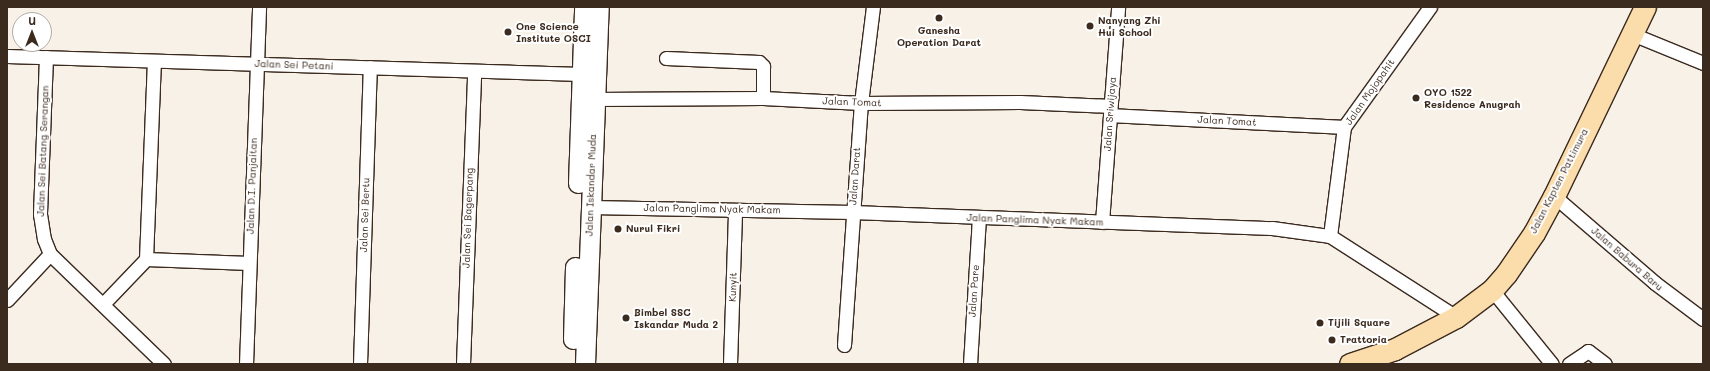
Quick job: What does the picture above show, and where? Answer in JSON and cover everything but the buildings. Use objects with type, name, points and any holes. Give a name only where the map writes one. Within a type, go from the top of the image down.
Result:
[{"type":"main road","name":"Jalan Iskandar Muda","points":[[584,7],[581,74],[585,364]]},
{"type":"main road","name":"Jalan Iskandar Muda","points":[[572,364],[594,99],[599,7]]},
{"type":"main road","name":"Jalan Kapten Pattimura","points":[[1350,364],[1395,349],[1456,317],[1492,290],[1534,233],[1554,196],[1645,7]]},
{"type":"street","name":"Jalan D.I. Panjaitan","points":[[246,364],[259,7]]},
{"type":"street","name":"Jalan Darat","points":[[844,345],[852,212],[861,103],[873,7]]},
{"type":"street","name":"Jalan Sriwijaya","points":[[1102,222],[1118,7]]},
{"type":"street","name":"Jalan Mojopahit","points":[[1330,236],[1344,127],[1430,7]]},
{"type":"street","points":[[1632,34],[1703,63]]},
{"type":"street","name":"Jalan Sei Petani","points":[[7,56],[370,67],[474,72],[581,74]]},
{"type":"street","name":"Jalan Sei Batang Serangan","points":[[46,57],[40,214],[41,228],[50,254],[164,364]]},
{"type":"street","points":[[666,58],[759,62],[763,66],[763,98]]},
{"type":"street","points":[[103,304],[146,259],[154,61]]},
{"type":"street","name":"Jalan Sei Bertu","points":[[360,364],[370,67]]},
{"type":"street","name":"Jalan Sei Bagerpang","points":[[463,364],[474,72]]},
{"type":"street","name":"Jalan Tomat","points":[[594,99],[763,98],[861,103],[1020,102],[1110,111],[1344,127]]},
{"type":"street","name":"Jalan Babura Baru","points":[[1554,196],[1655,283],[1703,318]]},
{"type":"street","name":"Jalan Panglima Nyak Makam","points":[[584,206],[852,212],[1272,228],[1330,236],[1456,317]]},
{"type":"street","name":"Kunyit","points":[[730,364],[735,210]]},
{"type":"street","name":"Jalan Pare","points":[[970,364],[979,218]]},
{"type":"street","points":[[7,300],[50,254]]},
{"type":"street","points":[[146,259],[249,263]]},
{"type":"street","points":[[1492,290],[1552,364]]},
{"type":"street","points":[[1569,364],[1588,351],[1605,364]]},
{"type":"place","name":"Ganesha Operation Darat","points":[[939,18]]},
{"type":"place","name":"Nanyang Zhi Hui School","points":[[1090,26]]},
{"type":"place","name":"One Science Institute OSCI","points":[[508,32]]},
{"type":"place","name":"OYO 1522 Residence Anugrah","points":[[1416,98]]},
{"type":"place","name":"Nurul Fikri","points":[[618,229]]},
{"type":"place","name":"Bimbel SSC Iskandar Muda 2","points":[[626,318]]},
{"type":"place","name":"Tijili Square","points":[[1320,323]]},
{"type":"place","name":"Trattoria","points":[[1332,340]]}]
